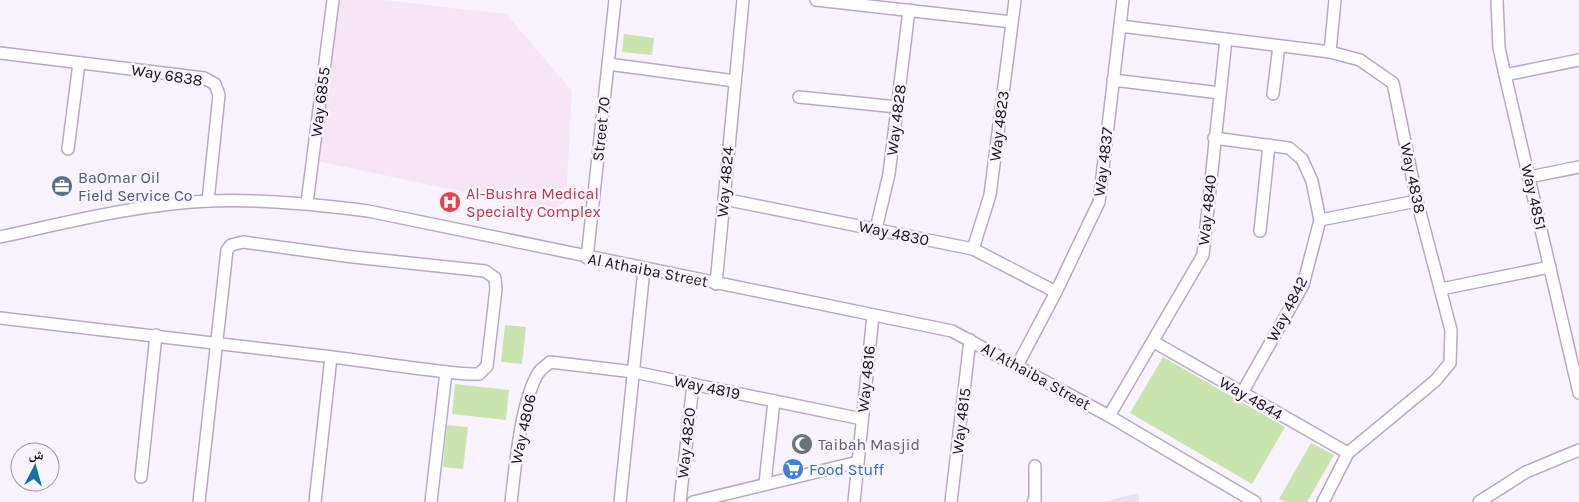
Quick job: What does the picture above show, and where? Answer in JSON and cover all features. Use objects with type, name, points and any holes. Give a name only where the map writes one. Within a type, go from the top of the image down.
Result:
[{"type":"street","name":"Way 6855","points":[[307,203],[333,0]]},
{"type":"street","name":"Street 70","points":[[587,258],[615,0]]},
{"type":"street","name":"Way 4824","points":[[716,284],[743,0]]},
{"type":"street","points":[[816,0],[1012,22]]},
{"type":"street","name":"Way 4823","points":[[973,249],[990,195],[1015,0]]},
{"type":"street","name":"Way 4837","points":[[1017,366],[1056,292],[1099,202],[1123,0]]},
{"type":"street","points":[[1330,52],[1335,0]]},
{"type":"street","name":"Way 4851","points":[[1498,0],[1500,48],[1505,75],[1579,393]]},
{"type":"street","name":"Way 4828","points":[[876,229],[889,174],[909,10]]},
{"type":"street","name":"Way 4838","points":[[1120,26],[1330,52],[1360,60],[1393,83],[1417,201],[1450,330],[1450,363],[1435,381],[1348,453],[1323,502]]},
{"type":"street","name":"Way 4840","points":[[1109,416],[1154,342],[1203,255],[1226,39]]},
{"type":"street","points":[[1273,94],[1279,46]]},
{"type":"street","name":"Way 6838","points":[[0,53],[204,78],[215,84],[219,95],[208,201]]},
{"type":"street","points":[[1505,75],[1579,60]]},
{"type":"street","points":[[68,149],[79,63]]},
{"type":"street","points":[[608,64],[735,81]]},
{"type":"street","points":[[1113,80],[1220,93]]},
{"type":"street","points":[[799,97],[897,107]]},
{"type":"street","name":"Way 4842","points":[[1214,138],[1289,148],[1302,159],[1312,181],[1320,220],[1303,284],[1242,393]]},
{"type":"street","points":[[1260,231],[1269,146]]},
{"type":"street","points":[[1529,177],[1579,167]]},
{"type":"street","name":"Way 4830","points":[[724,200],[973,249],[1056,292]]},
{"type":"street","name":"Al Athaiba Street","points":[[0,237],[140,209],[208,201],[307,203],[368,211],[587,258],[952,331],[1109,416],[1255,502]]},
{"type":"street","points":[[1320,220],[1417,201]]},
{"type":"street","points":[[0,318],[156,335],[217,343],[331,357],[446,372],[479,374],[487,366],[496,289],[495,278],[490,273],[237,242],[227,250],[217,343],[199,502]]},
{"type":"street","points":[[1441,289],[1550,267]]},
{"type":"street","points":[[620,502],[644,269]]},
{"type":"street","name":"Way 4816","points":[[854,502],[873,315]]},
{"type":"street","points":[[141,477],[156,335]]},
{"type":"street","name":"Way 4815","points":[[951,502],[970,340]]},
{"type":"street","name":"Way 4844","points":[[1154,342],[1348,453]]},
{"type":"street","points":[[315,502],[331,357]]},
{"type":"street","name":"Way 4819","points":[[550,362],[634,372],[862,419]]},
{"type":"street","name":"Way 4806","points":[[510,502],[518,445],[532,385],[540,371],[550,362]]},
{"type":"street","points":[[431,502],[446,372]]},
{"type":"street","name":"Way 4820","points":[[680,502],[693,384]]},
{"type":"street","points":[[764,484],[774,401]]},
{"type":"street","points":[[1479,502],[1526,472],[1579,450]]},
{"type":"street","points":[[693,502],[858,462]]},
{"type":"street","points":[[1033,502],[1035,466]]},
{"type":"shaded area","points":[[336,0],[384,0],[506,14],[572,91],[566,201],[553,211],[317,161]]},
{"type":"shaded area","points":[[1138,493],[1139,502],[1103,502]]},
{"type":"green space","points":[[624,34],[654,38],[652,55],[622,52]]},
{"type":"green space","points":[[505,325],[526,327],[522,364],[501,362]]},
{"type":"green space","points":[[1163,357],[1285,427],[1252,484],[1130,413]]},
{"type":"green space","points":[[455,384],[509,390],[506,420],[452,414]]},
{"type":"green space","points":[[447,425],[468,427],[463,469],[443,467]]},
{"type":"green space","points":[[1311,443],[1334,455],[1307,502],[1285,502],[1279,499]]},
{"type":"place","name":"BaOmar Oil Field Service Co","points":[[62,186]]},
{"type":"place","name":"Al-Bushra Medical Specialty Complex","points":[[450,202]]},
{"type":"place","name":"Taibah Masjid","points":[[802,444]]},
{"type":"place","name":"Food Stuff","points":[[793,469]]}]
